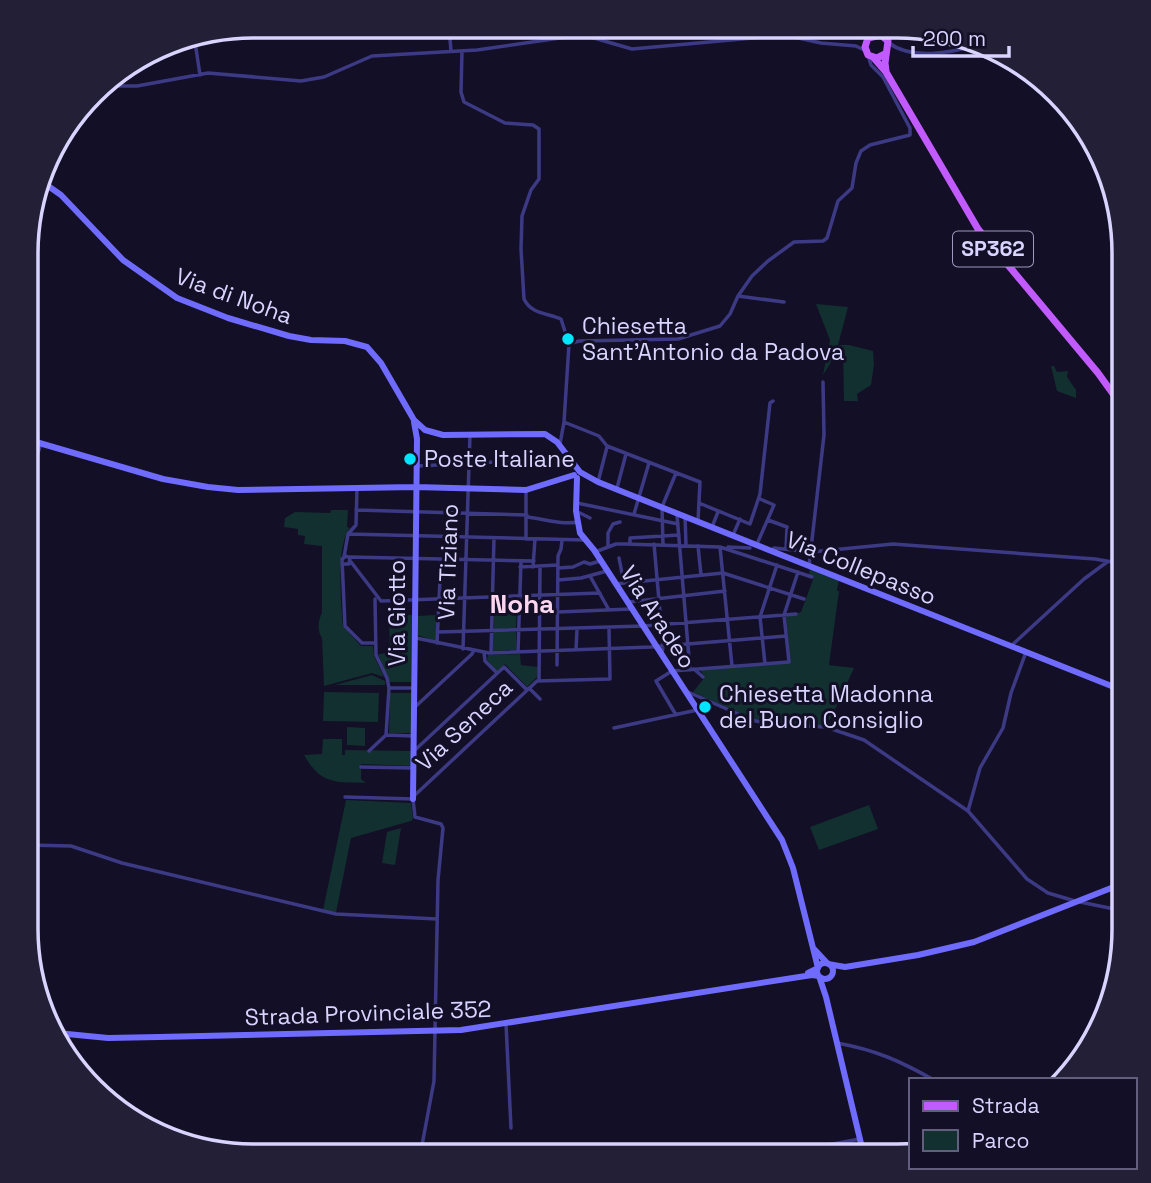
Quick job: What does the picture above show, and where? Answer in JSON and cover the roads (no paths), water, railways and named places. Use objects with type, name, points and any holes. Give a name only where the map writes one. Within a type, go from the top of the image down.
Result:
[{"type":"main road","points":[[868,38],[869,55],[885,54]]},
{"type":"main road","points":[[884,38],[888,41]]},
{"type":"main road","name":"SP362","points":[[886,72],[885,54],[888,41]]},
{"type":"main road","name":"SP362","points":[[869,55],[886,72],[978,229],[1112,392]]},
{"type":"street","points":[[450,38],[451,51]]},
{"type":"street","points":[[120,86],[137,86],[214,73],[301,80],[324,77],[372,55],[463,51],[570,38]]},
{"type":"street","points":[[594,38],[632,49],[752,38]]},
{"type":"street","points":[[569,344],[688,337],[725,322],[738,296],[757,271],[794,242],[823,241],[827,238],[838,201],[852,188],[856,163],[862,151],[870,145],[910,135],[911,128],[883,77],[872,65],[869,55],[856,46],[798,38]]},
{"type":"street","points":[[856,46],[868,38]]},
{"type":"street","points":[[888,41],[897,48],[925,52],[958,47]]},
{"type":"street","points":[[196,47],[200,75]]},
{"type":"street","points":[[885,54],[897,48]]},
{"type":"street","points":[[463,51],[461,92],[464,102],[505,123],[533,125],[539,129],[538,179],[522,216],[524,299],[527,306],[537,312],[561,319],[569,344],[560,446]]},
{"type":"street","name":"Via di Noha","points":[[50,187],[61,195],[126,262],[177,298],[228,318],[300,339],[345,341],[367,347],[381,363],[414,420]]},
{"type":"street","points":[[738,296],[783,302]]},
{"type":"street","points":[[809,566],[824,435],[823,382]]},
{"type":"street","points":[[699,503],[750,524],[759,499],[770,403],[773,401]]},
{"type":"street","points":[[414,420],[425,430],[443,435],[561,434]]},
{"type":"street","name":"Via Giotto","points":[[413,798],[417,439],[414,420]]},
{"type":"street","points":[[564,422],[599,436],[607,446],[701,482],[698,521]]},
{"type":"street","points":[[417,439],[425,430]]},
{"type":"street","points":[[356,510],[527,516],[561,524],[578,522],[578,475],[560,446],[545,434]]},
{"type":"street","name":"Via Tiziano","points":[[463,649],[470,435]]},
{"type":"street","points":[[38,451],[41,443],[180,483],[250,490],[415,487],[526,490],[578,475]]},
{"type":"street","points":[[598,482],[607,446]]},
{"type":"street","points":[[617,488],[626,454]]},
{"type":"street","points":[[416,466],[514,461]]},
{"type":"street","points":[[634,514],[649,463]]},
{"type":"street","points":[[663,545],[663,507],[676,473]]},
{"type":"street","name":"Via Collepasso","points":[[578,475],[617,488],[753,545],[1112,686]]},
{"type":"street","points":[[356,488],[356,524],[348,534],[344,564],[345,626],[362,643],[375,643]]},
{"type":"street","points":[[526,490],[526,539]]},
{"type":"street","points":[[747,555],[774,505],[759,499]]},
{"type":"street","points":[[576,507],[634,514],[678,524]]},
{"type":"street","points":[[576,507],[590,518]]},
{"type":"street","points":[[712,527],[718,512]]},
{"type":"street","points":[[677,513],[692,669],[704,677]]},
{"type":"street","points":[[685,516],[686,545]]},
{"type":"street","points":[[733,535],[740,519]]},
{"type":"street","points":[[768,520],[787,527],[786,549]]},
{"type":"street","name":"Via Aradeo","points":[[578,522],[580,533],[659,646],[661,655],[786,848],[818,968]]},
{"type":"street","points":[[608,547],[608,533],[612,524],[620,522]]},
{"type":"street","points":[[348,534],[587,540]]},
{"type":"street","points":[[630,544],[630,538],[679,535]]},
{"type":"street","points":[[491,653],[494,538]]},
{"type":"street","points":[[533,567],[535,539]]},
{"type":"street","points":[[557,665],[558,566],[562,540]]},
{"type":"street","points":[[595,552],[630,544],[720,547],[753,545]]},
{"type":"street","points":[[654,544],[661,625],[659,646]]},
{"type":"street","points":[[771,551],[774,548],[811,552],[892,544],[1112,561]]},
{"type":"street","points":[[698,545],[701,575]]},
{"type":"street","points":[[720,547],[812,577]]},
{"type":"street","points":[[720,547],[732,666]]},
{"type":"street","points":[[346,557],[534,561]]},
{"type":"street","points":[[346,557],[375,597],[376,655],[389,688],[386,735],[369,751]]},
{"type":"street","points":[[619,558],[624,583]]},
{"type":"street","points":[[437,643],[441,559]]},
{"type":"street","points":[[518,652],[521,561]]},
{"type":"street","points":[[520,568],[573,567],[584,562],[590,564],[601,561]]},
{"type":"street","points":[[1011,646],[1101,564],[1109,561]]},
{"type":"street","points":[[344,564],[351,562]]},
{"type":"street","points":[[765,664],[760,617],[777,565]]},
{"type":"street","points":[[540,567],[540,681],[610,679],[609,628]]},
{"type":"street","points":[[558,580],[590,576],[607,570]]},
{"type":"street","points":[[676,715],[656,681],[672,671],[789,662],[784,615],[798,572]]},
{"type":"street","points":[[615,584],[723,573],[804,599]]},
{"type":"street","points":[[590,576],[609,610]]},
{"type":"street","points":[[627,602],[725,591]]},
{"type":"street","points":[[375,597],[380,601],[415,601],[600,593]]},
{"type":"street","points":[[558,611],[631,609]]},
{"type":"street","points":[[438,632],[609,628],[796,614]]},
{"type":"street","points":[[576,650],[577,629]]},
{"type":"street","points":[[414,637],[491,653],[609,649],[786,636]]},
{"type":"street","points":[[414,708],[474,650]]},
{"type":"street","points":[[484,652],[485,661],[497,673]]},
{"type":"street","points":[[968,811],[981,768],[1003,729],[1011,693],[1026,652]]},
{"type":"street","points":[[414,752],[504,667],[540,699]]},
{"type":"street","name":"Via Seneca","points":[[413,798],[528,689],[540,681]]},
{"type":"street","points":[[389,688],[414,688]]},
{"type":"street","points":[[685,692],[752,720],[826,727],[860,738],[968,811],[1027,878],[1048,893],[1112,909]]},
{"type":"street","points":[[614,728],[697,710]]},
{"type":"street","points":[[386,735],[414,737]]},
{"type":"street","points":[[361,767],[414,768]]},
{"type":"street","points":[[345,797],[413,798],[415,817],[441,824],[443,828],[437,919],[434,1081],[422,1144]]},
{"type":"street","points":[[39,845],[71,846],[122,863],[336,914],[437,919]]},
{"type":"street","points":[[819,976],[825,978],[848,967],[974,942],[1112,888]]},
{"type":"street","name":"Via Aradeo","points":[[813,945],[828,964]]},
{"type":"street","points":[[848,967],[823,963],[818,968],[861,1144]]},
{"type":"street","points":[[825,997],[832,969],[828,964]]},
{"type":"street","name":"Strada Provinciale 352","points":[[803,975],[818,968]]},
{"type":"street","name":"Strada Provinciale 352","points":[[66,1035],[121,1038],[435,1032],[506,1024],[803,975],[819,976]]},
{"type":"street","points":[[506,1024],[511,1129]]},
{"type":"street","points":[[837,1043],[862,1047],[896,1059],[930,1078]]},
{"type":"street","points":[[834,1144],[860,1139]]},
{"type":"place","name":"Chiesetta Sant'Antonio da Padova","points":[[568,339]]},
{"type":"place","name":"Poste Italiane","points":[[410,459]]},
{"type":"place","name":"Chiesetta Madonna del Buon Consiglio","points":[[705,707]]},
{"type":"district","name":"Noha","points":[[522,604]]}]
